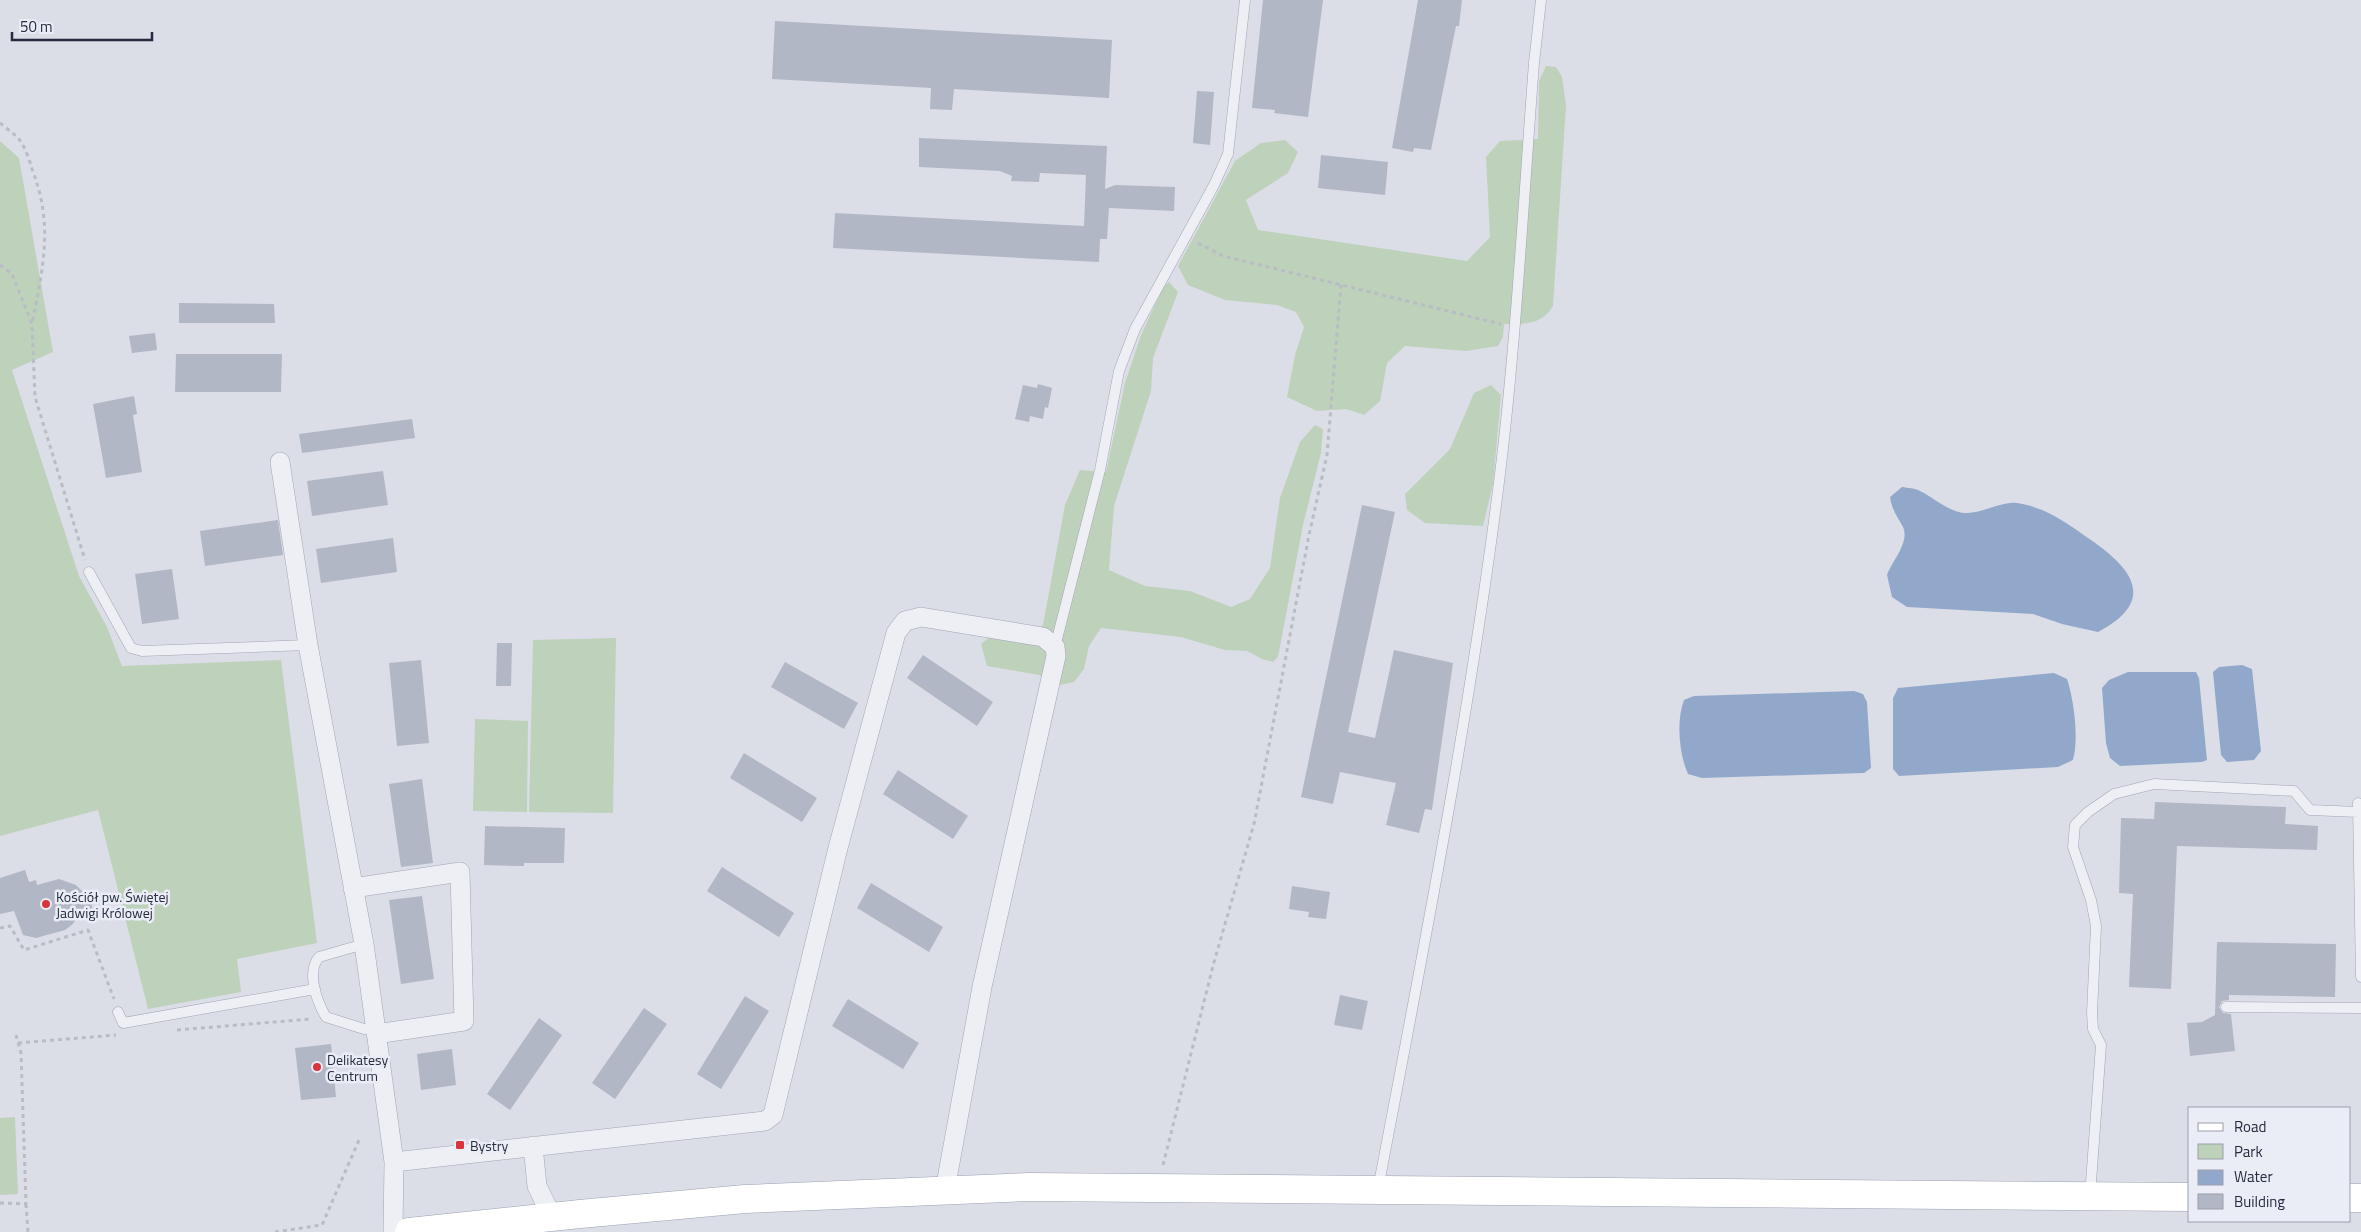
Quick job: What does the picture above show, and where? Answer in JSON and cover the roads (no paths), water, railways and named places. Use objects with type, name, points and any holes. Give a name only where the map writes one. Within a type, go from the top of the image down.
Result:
[{"type":"main road","points":[[409,1232],[746,1199],[945,1190],[1158,1188],[1624,1194],[2188,1197]]},
{"type":"street","points":[[280,462],[308,644],[364,944],[394,1162],[393,1232]]},
{"type":"street","points":[[394,1162],[765,1121],[773,1114],[838,848],[896,633],[905,621],[921,617],[1043,637],[1055,647],[1056,656],[982,987],[945,1190]]},
{"type":"street","points":[[353,888],[460,872],[464,1021],[376,1031]]},
{"type":"street","points":[[533,1146],[537,1186],[552,1217]]},
{"type":"lane","points":[[1055,647],[1100,470],[1119,371],[1135,329],[1214,185],[1228,154],[1245,0]]},
{"type":"lane","points":[[1378,1190],[1430,917],[1478,634],[1499,488],[1514,328],[1534,63],[1541,0]]},
{"type":"lane","points":[[89,572],[131,648],[142,651],[308,644]]},
{"type":"lane","points":[[2090,1197],[2101,1045],[2093,1029],[2092,1013],[2096,926],[2091,900],[2074,847],[2075,825],[2088,812],[2114,794],[2154,784],[2294,791],[2310,810],[2359,808],[2361,977]]},
{"type":"lane","points":[[364,944],[318,957],[313,967],[318,1004],[326,1018],[376,1031]]},
{"type":"lane","points":[[118,1012],[123,1022],[316,989]]},
{"type":"lane","points":[[2226,1007],[2361,1008]]},
{"type":"water","points":[[1902,487],[1918,490],[1959,512],[1978,512],[2005,504],[2017,503],[2053,515],[2101,547],[2125,570],[2132,582],[2133,595],[2129,607],[2117,620],[2098,632],[2062,624],[2033,614],[1907,607],[1892,597],[1887,575],[1900,551],[1904,539],[1903,527],[1893,509],[1890,497]]},
{"type":"water","points":[[2242,665],[2252,669],[2261,751],[2254,760],[2227,762],[2221,755],[2213,672],[2219,667]]},
{"type":"water","points":[[2128,672],[2196,672],[2199,678],[2207,760],[2202,762],[2120,766],[2110,758],[2106,743],[2102,688],[2109,680]]},
{"type":"water","points":[[2054,673],[2067,679],[2072,698],[2076,731],[2073,760],[2058,767],[1899,776],[1893,769],[1893,698],[1898,688]]},
{"type":"water","points":[[1854,691],[1863,694],[1867,702],[1871,768],[1864,773],[1702,778],[1688,774],[1682,757],[1679,727],[1684,700],[1694,696]]},
{"type":"place","name":"Kościół pw. Świętej Jadwigi Królowej","points":[[46,904]]},
{"type":"place","name":"Delikatesy Centrum","points":[[317,1067]]},
{"type":"place","name":"Bystry","points":[[460,1145]]}]
